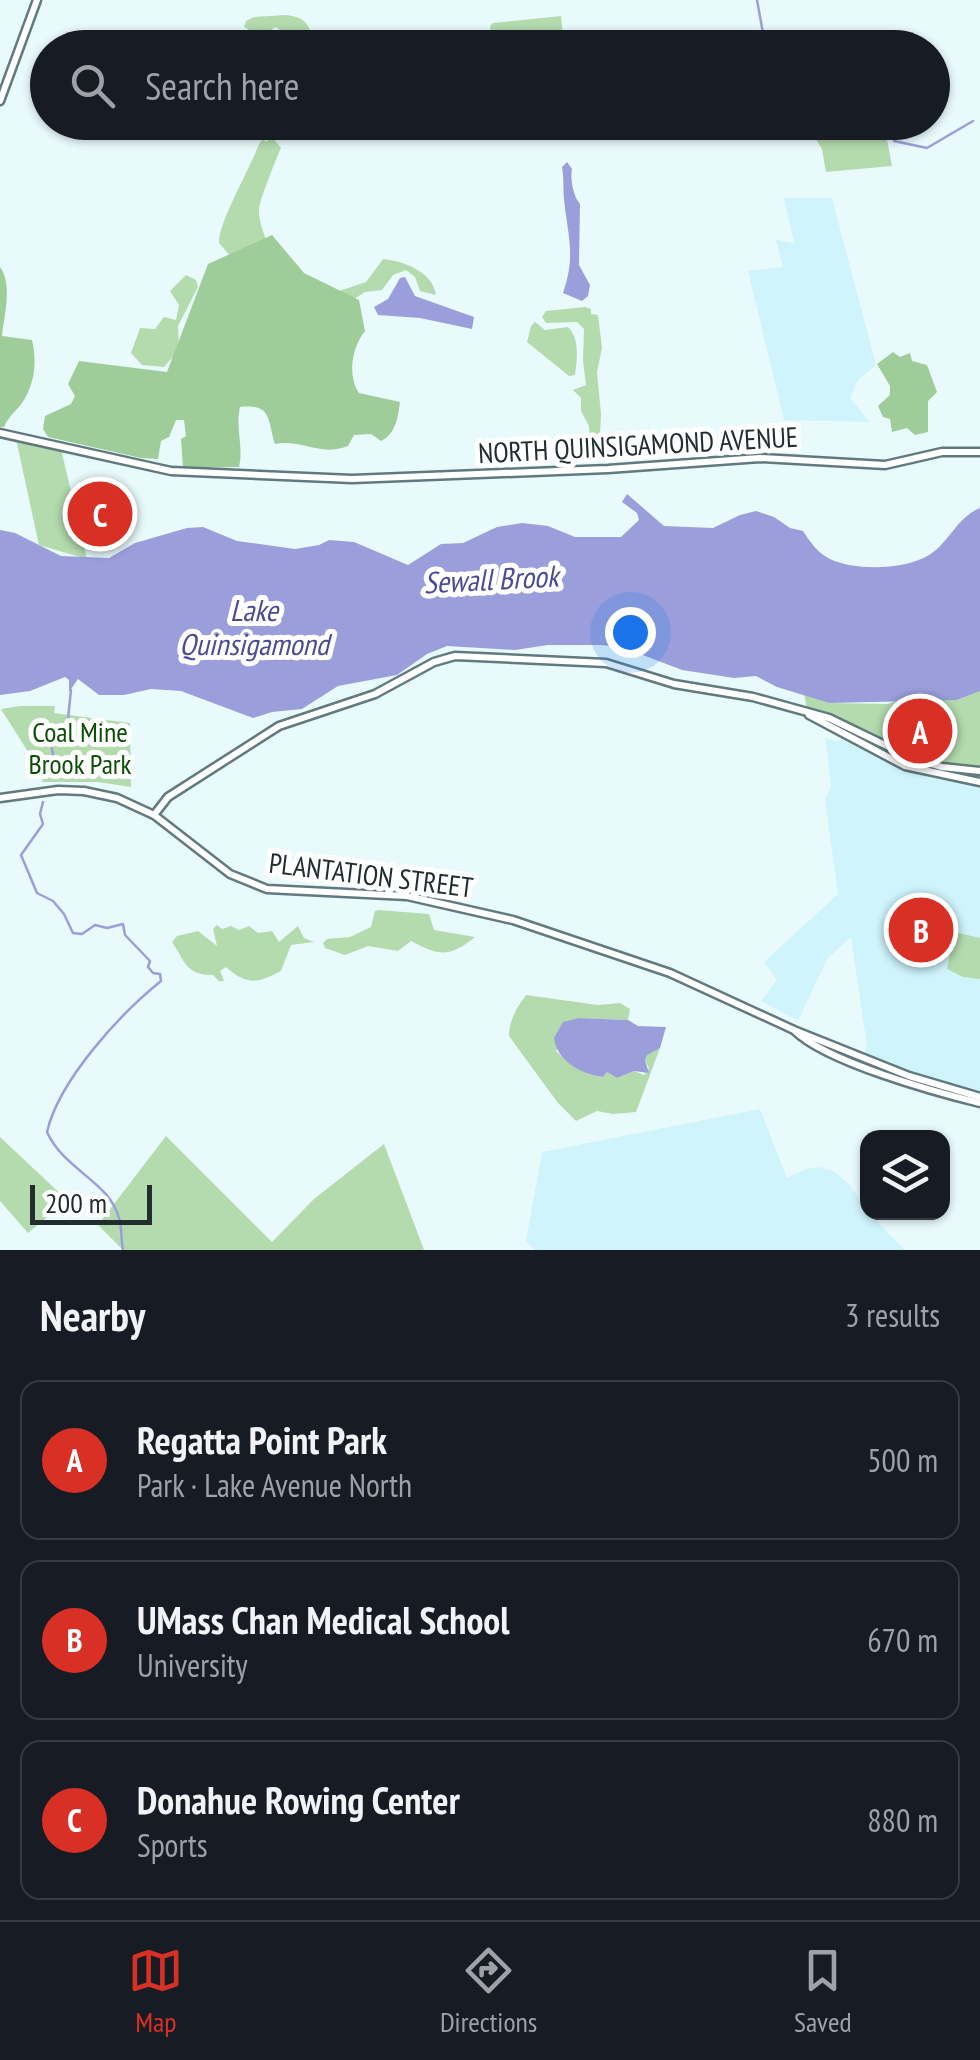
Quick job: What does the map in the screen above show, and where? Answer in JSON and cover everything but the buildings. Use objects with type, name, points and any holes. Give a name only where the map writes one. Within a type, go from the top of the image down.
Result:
[{"type":"main road","points":[[0,98],[37,0]]},
{"type":"main road","name":"NORTH QUINSIGAMOND AVENUE","points":[[0,433],[171,471],[338,479],[608,469],[760,458],[885,464],[942,452],[980,452]]},
{"type":"main road","points":[[154,815],[164,801],[223,760],[288,722],[376,694],[434,662],[454,656],[594,660],[674,684],[756,698],[841,722],[925,762],[980,771]]},
{"type":"main road","points":[[808,714],[904,766],[980,782]]},
{"type":"main road","name":"PLANTATION STREET","points":[[2,795],[84,791],[138,806],[221,868],[266,889],[390,895],[480,910],[670,973],[852,1055],[980,1100]]},
{"type":"main road","points":[[138,806],[164,801]]},
{"type":"shaded area","points":[[784,198],[832,198],[876,365],[858,380],[850,398],[870,422],[784,420],[748,271],[783,267],[776,240],[794,243]]},
{"type":"shaded area","points":[[825,738],[845,739],[902,770],[972,783],[980,788],[980,1094],[920,1078],[863,1056],[867,1046],[851,937],[827,959],[798,1021],[761,1001],[777,980],[764,962],[838,894],[825,800],[831,786]]},
{"type":"shaded area","points":[[760,1109],[787,1178],[820,1167],[835,1172],[860,1200],[860,1220],[876,1220],[905,1250],[535,1250],[526,1241],[542,1152]]},
{"type":"green space","points":[[561,16],[562,30],[490,30],[493,23]]},
{"type":"green space","points":[[254,17],[299,18],[309,30],[244,27]]},
{"type":"green space","points":[[274,140],[281,148],[259,209],[272,257],[237,264],[219,243],[220,234],[259,144]]},
{"type":"green space","points":[[816,140],[887,140],[892,166],[826,172]]},
{"type":"green space","points":[[272,235],[304,273],[359,300],[365,331],[354,353],[353,378],[359,393],[400,402],[395,424],[386,438],[381,441],[371,434],[354,435],[348,446],[328,450],[275,444],[263,411],[240,407],[239,467],[183,468],[184,420],[176,420],[169,437],[161,441],[158,459],[48,437],[43,429],[45,416],[71,404],[75,396],[68,384],[79,361],[167,372],[208,264]]},
{"type":"green space","points":[[383,259],[416,269],[429,280],[436,295],[420,291],[415,277],[406,270],[393,275],[382,290],[365,292],[354,299],[339,291],[366,282]]},
{"type":"green space","points":[[0,267],[7,291],[2,336],[32,340],[34,356],[28,393],[4,427],[0,427]]},
{"type":"green space","points":[[186,275],[196,280],[198,287],[178,326],[179,350],[164,367],[142,365],[131,353],[140,328],[155,329],[164,317],[176,320],[179,305],[170,291]]},
{"type":"green space","points":[[585,307],[598,315],[602,348],[597,372],[601,414],[599,457],[590,455],[589,426],[581,411],[581,398],[573,390],[586,385],[584,329],[577,322],[546,323],[542,317],[546,311]]},
{"type":"green space","points":[[535,322],[545,330],[568,327],[572,332],[577,350],[575,375],[569,376],[527,342]]},
{"type":"green space","points":[[893,352],[900,357],[910,353],[912,361],[927,365],[937,392],[928,401],[928,432],[915,435],[907,428],[892,432],[890,419],[883,417],[878,406],[890,395],[890,386],[877,364]]},
{"type":"green space","points":[[16,439],[61,449],[87,559],[39,545]]},
{"type":"green space","points":[[980,691],[980,771],[925,762],[864,733],[808,714],[804,694],[829,703],[888,704],[899,700],[957,700]]},
{"type":"green space","name":"Coal Mine Brook Park","points":[[55,706],[54,713],[130,723],[131,787],[98,782],[42,782],[47,761],[32,758],[1,709]]},
{"type":"green space","points":[[375,911],[429,914],[434,930],[475,937],[458,949],[444,952],[411,941],[398,951],[368,946],[345,955],[325,948],[323,943],[327,939],[350,937],[371,927]]},
{"type":"green space","points":[[217,925],[239,930],[249,926],[258,933],[272,931],[279,942],[298,926],[304,938],[314,942],[291,945],[281,971],[265,978],[246,980],[226,967],[220,971],[224,981],[219,981],[213,975],[192,970],[172,942],[177,936],[198,931],[217,946],[213,929]]},
{"type":"green space","points":[[954,932],[980,938],[980,979],[963,977],[947,969]]},
{"type":"green space","points":[[526,995],[598,1005],[620,1003],[630,1009],[628,1020],[579,1018],[556,1051],[583,1071],[603,1077],[607,1072],[617,1078],[634,1071],[644,1075],[649,1068],[647,1054],[660,1048],[636,1112],[597,1111],[576,1121],[558,1103],[509,1036],[514,1014]]},
{"type":"green space","points":[[166,1136],[272,1242],[314,1199],[384,1144],[424,1250],[123,1250],[98,1225]]},
{"type":"green space","points":[[0,1137],[67,1200],[28,1233],[0,1201]]},
{"type":"water","points":[[567,162],[580,204],[579,265],[590,285],[588,296],[582,301],[563,293],[570,257],[562,167]]},
{"type":"water","points":[[405,277],[415,296],[474,317],[472,329],[420,318],[378,315],[374,307],[388,299],[400,278]]},
{"type":"water","name":"Lake Quinsigamond","points":[[627,494],[664,526],[713,528],[756,511],[803,531],[830,559],[866,567],[907,564],[929,555],[980,508],[980,691],[957,700],[829,703],[777,687],[756,676],[734,678],[682,670],[622,647],[548,645],[515,650],[447,646],[427,654],[397,675],[338,686],[302,709],[253,718],[181,691],[151,689],[99,695],[78,679],[69,692],[69,680],[65,677],[30,691],[0,695],[0,530],[15,533],[61,556],[109,558],[135,543],[203,527],[237,541],[295,549],[329,540],[354,542],[408,565],[441,544],[463,543],[497,527],[522,523],[548,526],[575,537],[621,537],[639,520],[637,513],[622,502]]},
{"type":"water","points":[[579,1018],[628,1020],[638,1026],[666,1027],[660,1048],[645,1060],[649,1073],[634,1071],[617,1078],[607,1072],[603,1077],[571,1065],[554,1038],[563,1022]]},
{"type":"waterway","points":[[757,0],[762,30]]},
{"type":"waterway","points":[[950,134],[973,121]]},
{"type":"waterway","points":[[894,141],[927,148],[941,140]]},
{"type":"waterway","points":[[50,775],[54,760],[50,738],[67,729],[71,690]]},
{"type":"waterway","points":[[43,802],[43,824],[21,855],[37,893],[53,901],[73,933],[82,934],[95,925],[107,928],[123,924],[125,935],[150,961],[148,967],[160,974],[161,981],[93,1049],[64,1091],[47,1132],[64,1156],[114,1206],[123,1250]]},
{"type":"place","name":"Donahue Rowing Center","points":[[100,514]]},
{"type":"place","name":"Regatta Point Park","points":[[920,731]]},
{"type":"place","name":"UMass Chan Medical School","points":[[921,930]]},
{"type":"water label","name":"Sewall Brook","points":[[491,580]]}]
